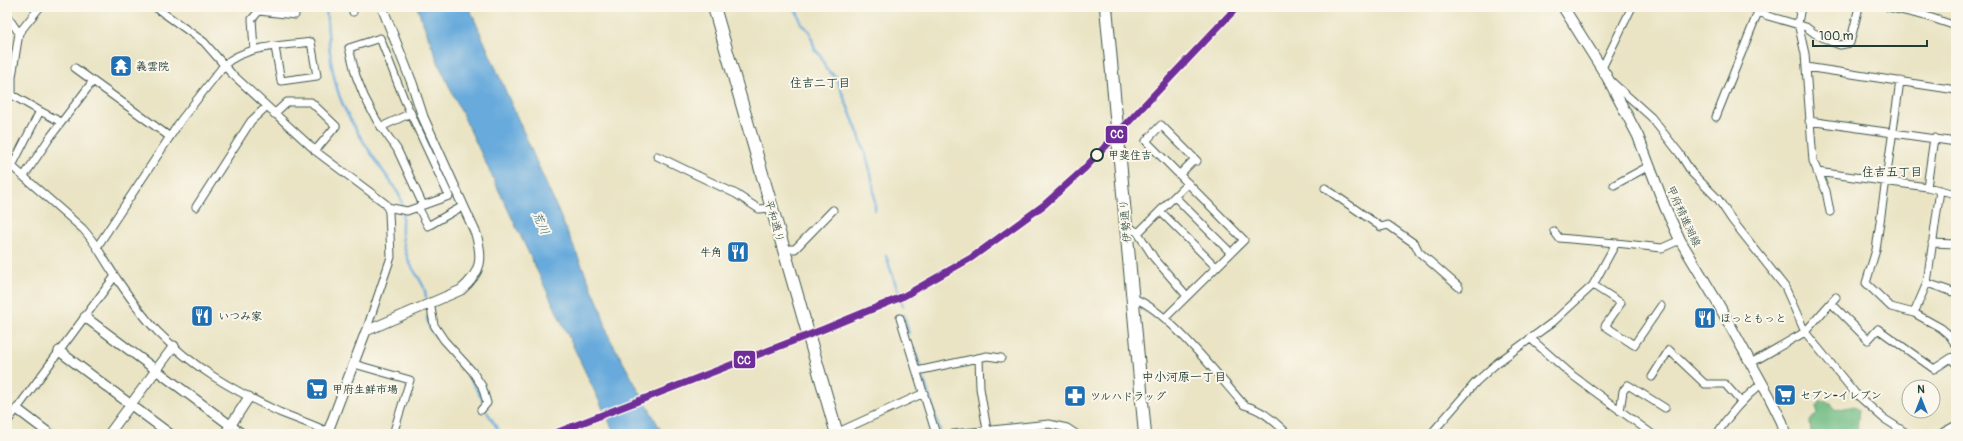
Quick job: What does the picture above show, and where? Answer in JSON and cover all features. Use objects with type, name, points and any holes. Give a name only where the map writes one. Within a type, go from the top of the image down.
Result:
[{"type":"main road","name":"平和通り","points":[[714,7],[836,433]]},
{"type":"main road","name":"伊勢通り","points":[[1106,7],[1145,434]]},
{"type":"main road","name":"甲府精進湖線","points":[[1563,7],[1604,74],[1638,136],[1680,240],[1716,300],[1762,383],[1782,422],[1785,434]]},
{"type":"main road","points":[[1945,434],[1956,428]]},
{"type":"street","points":[[40,7],[19,32],[12,77],[12,95],[61,122]]},
{"type":"street","points":[[40,111],[10,164],[83,229],[97,247],[115,276],[158,332],[203,370],[249,398],[329,433],[391,256],[389,212],[386,204],[315,151],[266,107],[224,65],[204,42],[155,7]]},
{"type":"street","points":[[366,331],[430,302],[461,290],[470,282],[479,265],[480,249],[463,206],[423,117],[412,83],[382,7]]},
{"type":"street","points":[[1632,7],[1604,74],[1651,117],[1680,154],[1692,173],[1718,199],[1732,220],[1785,287],[1805,332],[1855,393],[1883,418],[1908,434]]},
{"type":"street","points":[[1750,7],[1768,16],[1798,23],[1832,42],[1846,45],[1850,43],[1860,7]]},
{"type":"street","points":[[1801,7],[1798,23],[1806,67],[1813,161],[1826,191],[1830,212]]},
{"type":"street","points":[[1888,7],[1926,16],[1956,26]]},
{"type":"street","points":[[254,50],[252,19],[259,11],[295,15]]},
{"type":"street","points":[[1716,117],[1758,12]]},
{"type":"street","points":[[7,16],[19,32]]},
{"type":"street","points":[[387,207],[407,211],[421,206],[449,196],[411,113],[380,38],[349,48],[356,76],[364,96],[381,126],[397,149],[421,206],[428,226],[463,206]]},
{"type":"street","points":[[97,247],[170,137],[224,65],[232,58],[254,50],[275,47],[311,42],[317,76],[281,81],[275,47]]},
{"type":"street","points":[[1806,67],[1956,90]]},
{"type":"street","points":[[75,68],[170,137]]},
{"type":"street","points":[[24,176],[61,122],[93,81]]},
{"type":"street","points":[[1900,81],[1876,250],[1866,283],[1891,307],[1914,314],[1941,328],[1949,335],[1956,345]]},
{"type":"street","points":[[274,114],[287,102],[311,102],[336,126],[315,151]]},
{"type":"street","points":[[196,208],[251,121],[266,107]]},
{"type":"street","points":[[381,126],[411,113]]},
{"type":"street","points":[[1809,121],[1956,142]]},
{"type":"street","points":[[1164,318],[1244,240],[1146,141],[1161,125],[1196,160],[1180,174]]},
{"type":"street","points":[[1927,187],[1934,138]]},
{"type":"street","points":[[657,156],[736,194],[759,209],[771,208]]},
{"type":"street","points":[[1614,185],[1649,166]]},
{"type":"street","points":[[1817,172],[1927,187],[1956,194]]},
{"type":"street","points":[[1138,234],[1188,183]]},
{"type":"street","points":[[1325,188],[1381,227],[1388,225],[1415,244],[1419,252],[1459,287]]},
{"type":"street","points":[[1914,314],[1927,283],[1940,190]]},
{"type":"street","points":[[1174,196],[1231,254]]},
{"type":"street","points":[[783,249],[795,249],[833,210]]},
{"type":"street","points":[[1160,211],[1216,267]]},
{"type":"street","points":[[1126,224],[1138,234],[1154,258],[1187,296]]},
{"type":"street","points":[[1554,231],[1559,238],[1662,248],[1680,240]]},
{"type":"street","points":[[1433,434],[1476,382],[1530,338],[1553,322],[1593,285],[1616,243]]},
{"type":"street","points":[[1932,243],[1956,244]]},
{"type":"street","points":[[7,422],[115,276]]},
{"type":"street","points":[[1927,283],[1956,293]]},
{"type":"street","points":[[1593,285],[1621,303],[1605,326],[1634,345],[1661,306]]},
{"type":"street","points":[[1751,364],[1805,332],[1836,297]]},
{"type":"street","points":[[1133,298],[1144,302],[1164,318],[1244,405],[1258,410],[1275,421],[1288,434]]},
{"type":"street","points":[[430,302],[434,325],[444,340],[472,371],[482,386],[487,403],[481,410]]},
{"type":"street","points":[[1831,304],[1868,340],[1878,329],[1934,369],[1953,357],[1956,364]]},
{"type":"street","points":[[84,317],[242,434]]},
{"type":"street","points":[[900,318],[936,434]]},
{"type":"street","points":[[1530,338],[1572,374],[1652,434]]},
{"type":"street","points":[[109,434],[174,346]]},
{"type":"street","points":[[1652,377],[1669,350],[1705,384],[1725,384],[1741,402]]},
{"type":"street","points":[[60,351],[170,434]]},
{"type":"street","points":[[917,371],[987,356],[1001,358]]},
{"type":"street","points":[[979,358],[980,388],[987,430]]},
{"type":"street","points":[[354,364],[410,380],[393,434]]},
{"type":"street","points":[[1717,434],[1727,418],[1741,402],[1762,383]]},
{"type":"street","points":[[1620,411],[1623,391],[1628,385],[1665,408]]},
{"type":"street","points":[[836,433],[924,393]]},
{"type":"street","points":[[226,434],[249,398]]},
{"type":"street","points":[[16,409],[50,434]]},
{"type":"street","points":[[953,434],[1049,424],[1067,428],[1076,434]]},
{"type":"green space","points":[[1821,401],[1831,403],[1835,410],[1855,406],[1859,410],[1857,431],[1854,434],[1811,434],[1810,421],[1817,413],[1817,406]]},
{"type":"water","name":"荒川","points":[[417,7],[469,7],[600,307],[609,337],[663,434],[615,434],[440,67]]},
{"type":"waterway","points":[[326,7],[332,64],[338,91],[343,105],[356,130],[401,199],[403,210],[402,234],[404,245],[409,261],[421,281],[426,297]]},
{"type":"waterway","points":[[793,7],[798,14],[801,23],[810,32],[815,50],[821,56],[826,69],[836,77],[862,142],[867,159],[874,193],[875,210]]},
{"type":"waterway","points":[[886,256],[903,306]]},
{"type":"waterway","points":[[904,315],[909,333]]},
{"type":"waterway","points":[[427,317],[434,334],[461,365],[482,399]]},
{"type":"waterway","points":[[914,348],[920,366]]},
{"type":"waterway","points":[[922,373],[941,434]]},
{"type":"waterway","points":[[487,412],[501,434]]},
{"type":"transit line","name":"CC","points":[[553,434],[824,329],[904,296],[971,258],[1044,205],[1084,169],[1237,7]]},
{"type":"place","name":"義雲院","points":[[121,66]]},
{"type":"place","name":"甲斐住吉","points":[[1097,155]]},
{"type":"place","name":"牛角","points":[[738,252]]},
{"type":"place","name":"いつみ家","points":[[202,316]]},
{"type":"place","name":"ほっともっと","points":[[1705,318]]},
{"type":"place","name":"甲府生鮮市場","points":[[317,389]]},
{"type":"place","name":"セブン-イレブン","points":[[1785,395]]},
{"type":"place","name":"ツルハドラッグ","points":[[1075,396]]},
{"type":"district","name":"住吉二丁目","points":[[820,83]]},
{"type":"district","name":"住吉五丁目","points":[[1892,172]]},
{"type":"district","name":"中小河原一丁目","points":[[1184,377]]}]
